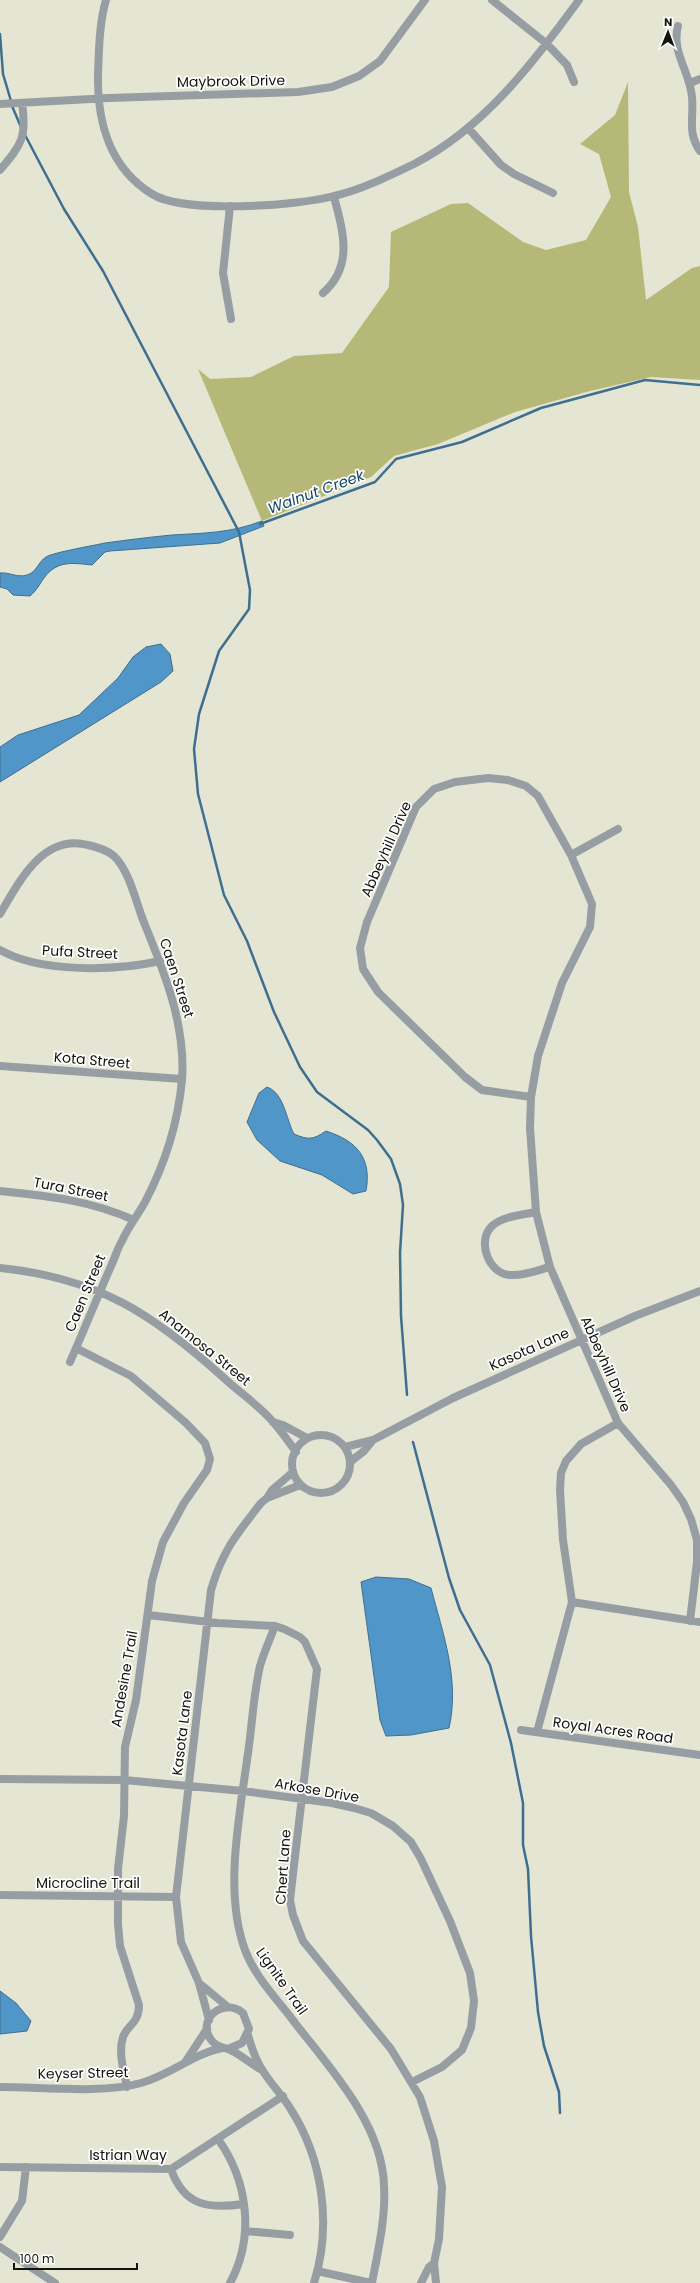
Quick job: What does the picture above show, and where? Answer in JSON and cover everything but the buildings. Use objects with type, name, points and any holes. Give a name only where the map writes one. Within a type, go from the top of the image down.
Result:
[{"type":"street","points":[[106,0],[99,54],[98,98],[102,125],[110,149],[122,166],[138,183],[152,194],[177,203],[230,206],[274,204],[334,196],[415,164],[468,128],[513,83],[547,44],[579,0]]},
{"type":"street","name":"Maybrook Drive","points":[[0,104],[98,98],[298,92],[332,87],[359,76],[380,61],[425,0]]},
{"type":"street","points":[[492,0],[547,44],[567,65],[574,82]]},
{"type":"street","points":[[678,26],[675,36],[677,49],[690,83],[692,98],[693,141],[700,151]]},
{"type":"street","points":[[690,83],[700,79]]},
{"type":"street","points":[[0,170],[22,139],[25,124],[22,102]]},
{"type":"street","points":[[468,128],[501,165],[514,174],[553,193]]},
{"type":"street","points":[[323,293],[332,285],[344,257],[344,233],[334,196]]},
{"type":"street","points":[[230,206],[223,273],[231,319]]},
{"type":"street","name":"Abbeyhill Drive","points":[[531,1097],[482,1090],[465,1077],[378,992],[363,968],[360,948],[367,922],[416,807],[434,789],[455,782],[488,778],[508,780],[526,786],[538,796],[571,855],[592,904],[590,926],[562,983],[538,1056],[531,1097],[531,1161],[536,1212],[550,1267],[618,1423],[671,1485],[683,1502],[691,1519],[697,1540],[697,1562],[690,1620]]},
{"type":"street","points":[[571,855],[618,828]]},
{"type":"street","name":"Caen Street","points":[[0,914],[24,874],[39,858],[54,847],[67,844],[84,844],[102,849],[113,856],[125,873],[160,961],[179,1029],[182,1079],[172,1134],[162,1167],[121,1242],[70,1362]]},
{"type":"street","name":"Pufa Street","points":[[0,950],[30,962],[102,968],[139,966],[160,961]]},
{"type":"street","name":"Kota Street","points":[[0,1066],[182,1079]]},
{"type":"street","name":"Tura Street","points":[[0,1191],[83,1201],[106,1208],[134,1220]]},
{"type":"street","points":[[536,1212],[504,1219],[492,1226],[487,1236],[485,1249],[489,1262],[498,1271],[510,1276],[550,1267]]},
{"type":"street","name":"Anamosa Street","points":[[0,1268],[56,1276],[100,1291],[150,1318],[177,1338],[273,1422],[296,1452]]},
{"type":"street","name":"Kasota Lane","points":[[345,1447],[373,1440],[453,1398],[581,1340],[700,1291]]},
{"type":"street","name":"Andesine Trail","points":[[76,1348],[110,1363],[131,1376],[186,1423],[204,1443],[210,1459],[207,1470],[177,1515],[163,1542],[152,1580],[136,1700],[125,1747],[124,1816],[118,1869],[120,1946],[139,2005],[139,2013],[131,2028],[123,2036],[121,2048],[127,2087]]},
{"type":"street","name":"Anamosa Street","points":[[273,1422],[283,1425],[307,1438]]},
{"type":"street","points":[[537,1732],[572,1602],[563,1540],[560,1490],[562,1473],[566,1461],[582,1444],[618,1423]]},
{"type":"street","points":[[324,1436],[334,1439],[345,1447],[350,1462],[344,1484],[329,1492],[313,1492],[300,1485],[293,1472],[296,1452],[302,1442],[307,1438],[324,1436]]},
{"type":"street","name":"Kasota Lane","points":[[350,1462],[373,1440]]},
{"type":"street","name":"Kasota Lane","points":[[262,2070],[212,2041],[207,2029],[209,2020],[199,1983],[181,1942],[176,1897],[211,1590],[220,1562],[236,1534],[272,1490],[293,1472]]},
{"type":"street","name":"Kasota Lane","points":[[267,1498],[300,1485]]},
{"type":"street","points":[[572,1602],[700,1622]]},
{"type":"street","name":"Chert Lane","points":[[148,1615],[207,1622],[274,1626],[300,1637],[309,1648],[317,1669],[290,1900],[297,1927],[303,1941],[391,2049],[412,2082],[427,2115],[434,2141],[442,2188],[439,2239],[434,2263],[436,2283]]},
{"type":"street","name":"Lignite Trail","points":[[274,1626],[260,1667],[243,1791],[234,1880],[238,1923],[246,1951],[262,1980],[359,2108],[381,2162],[384,2184],[383,2213],[372,2283]]},
{"type":"street","name":"Royal Acres Road","points":[[522,1730],[700,1755]]},
{"type":"street","name":"Arkose Drive","points":[[0,1779],[124,1780],[243,1791],[354,1808],[371,1813],[393,1826],[411,1842],[421,1859],[450,1921],[472,1985],[474,2016],[462,2050],[453,2059],[412,2082]]},
{"type":"street","name":"Microcline Trail","points":[[0,1895],[176,1897]]},
{"type":"street","name":"Kasota Lane","points":[[199,1983],[228,2007],[243,2014],[249,2023],[248,2034],[262,2070],[283,2096],[302,2129],[318,2176],[323,2217],[318,2271],[314,2283]]},
{"type":"street","points":[[209,2020],[216,2010],[228,2007]]},
{"type":"street","name":"Keyser Street","points":[[186,2061],[207,2029]]},
{"type":"street","points":[[225,2049],[242,2043],[248,2034]]},
{"type":"street","name":"Keyser Street","points":[[0,2086],[100,2088],[127,2087],[160,2077],[186,2061],[211,2050],[225,2049]]},
{"type":"street","name":"Istrian Way","points":[[0,2167],[171,2169],[283,2096]]},
{"type":"street","points":[[218,2139],[238,2174],[244,2204],[245,2231],[241,2256],[230,2283]]},
{"type":"street","points":[[0,2237],[22,2201],[26,2168]]},
{"type":"street","points":[[171,2169],[181,2190],[202,2204],[220,2207],[244,2204]]},
{"type":"street","points":[[245,2231],[290,2235]]},
{"type":"street","points":[[0,2247],[54,2283]]},
{"type":"street","name":"Chert Lane","points":[[421,2283],[429,2267],[434,2263]]},
{"type":"street","points":[[318,2271],[372,2283]]},
{"type":"green space","points":[[628,82],[629,192],[638,227],[646,300],[692,268],[700,266],[700,380],[651,377],[590,391],[515,412],[438,444],[394,456],[371,477],[262,521],[198,369],[210,379],[251,377],[294,356],[342,353],[389,287],[391,232],[451,204],[468,203],[523,242],[546,250],[586,240],[611,197],[599,154],[580,144],[615,115]]},
{"type":"water","points":[[262,521],[264,526],[220,543],[110,551],[105,552],[92,565],[72,563],[60,565],[49,572],[30,596],[13,595],[7,589],[0,587],[0,573],[20,576],[30,574],[46,557],[56,553],[105,543],[229,530]]},
{"type":"water","points":[[161,644],[170,654],[173,671],[161,682],[0,782],[0,747],[18,735],[79,715],[118,678],[133,657],[146,647]]},
{"type":"water","points":[[267,1087],[273,1090],[281,1101],[294,1134],[310,1138],[326,1131],[346,1140],[360,1152],[367,1169],[366,1191],[353,1194],[322,1175],[280,1161],[257,1140],[247,1122],[259,1093]]},
{"type":"water","points":[[376,1577],[409,1579],[431,1588],[449,1657],[453,1692],[449,1728],[411,1735],[386,1736],[380,1720],[361,1582]]},
{"type":"water","points":[[0,1991],[16,2003],[31,2021],[27,2031],[0,2034]]},
{"type":"waterway","points":[[0,34],[3,74],[11,101]]},
{"type":"waterway","points":[[12,106],[21,127]]},
{"type":"waterway","points":[[25,135],[64,209],[103,271],[239,532],[250,590],[249,609],[219,651],[199,714],[194,749],[198,794],[224,895],[247,941],[274,1012],[300,1067],[317,1092],[368,1130],[377,1140],[391,1159],[400,1184],[403,1205],[400,1253],[401,1316],[407,1395]]},
{"type":"waterway","name":"Walnut Creek","points":[[260,524],[375,482],[396,459],[462,442],[541,408],[645,380],[700,385]]},
{"type":"waterway","points":[[413,1442],[449,1578],[460,1610],[490,1665],[511,1743],[523,1803],[523,1845],[528,1869],[531,1936],[538,2012],[544,2046],[559,2092],[560,2113]]}]
